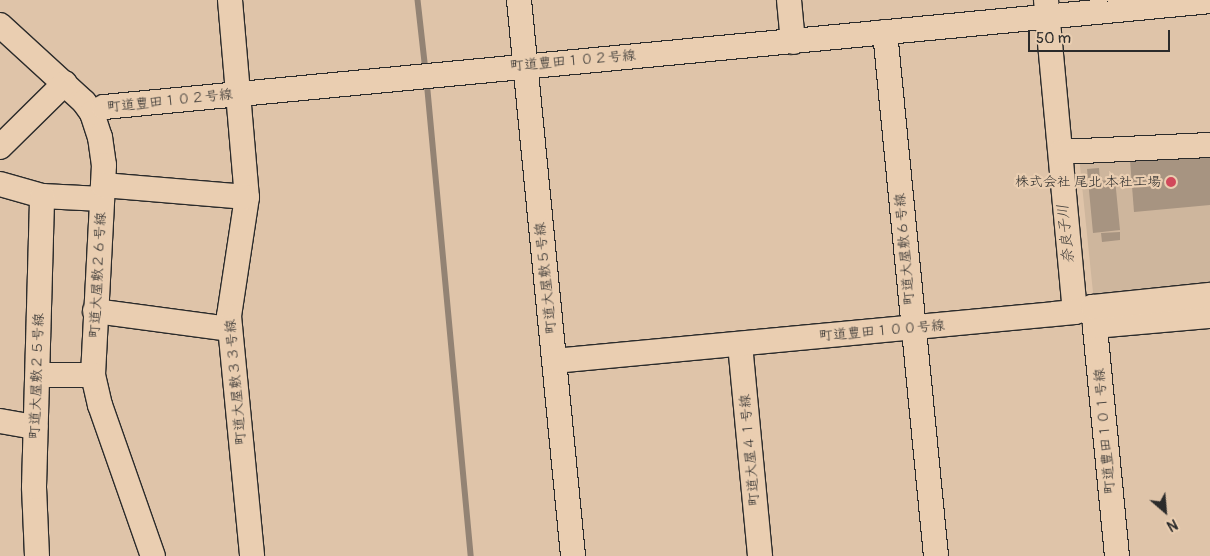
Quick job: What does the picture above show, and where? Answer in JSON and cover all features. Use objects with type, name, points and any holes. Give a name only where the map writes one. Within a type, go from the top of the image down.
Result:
[{"type":"street","name":"町道大屋敷３３号線","points":[[230,0],[247,197],[234,280],[230,329],[252,556]]},
{"type":"street","name":"町道大屋敷５号線","points":[[519,0],[573,556]]},
{"type":"street","points":[[789,0],[793,42]]},
{"type":"street","name":"町道豊田１０２号線","points":[[92,113],[104,107],[793,42],[1052,13],[1210,1]]},
{"type":"street","name":"町道豊田１０１号線","points":[[1052,13],[1061,152],[1088,315],[1117,556]]},
{"type":"street","name":"町道大屋敷２６号線","points":[[0,25],[65,83],[92,113],[104,157],[93,376],[100,405],[153,556]]},
{"type":"street","name":"町道大屋敷６号線","points":[[885,32],[936,556]]},
{"type":"street","points":[[0,147],[65,83]]},
{"type":"street","points":[[1061,152],[1210,145]]},
{"type":"street","points":[[0,184],[42,196],[102,192],[247,197]]},
{"type":"street","name":"町道大屋敷２５号線","points":[[37,556],[35,427],[39,375],[42,196]]},
{"type":"street","name":"町道豊田１００号線","points":[[554,361],[913,328],[1088,315],[1210,295]]},
{"type":"street","points":[[95,311],[230,329]]},
{"type":"street","points":[[1088,315],[1210,316]]},
{"type":"street","name":"町道大屋４１号線","points":[[740,344],[760,556]]},
{"type":"street","points":[[39,375],[93,376]]},
{"type":"street","points":[[0,421],[35,427]]},
{"type":"shaded area","points":[[1210,150],[1210,291],[1094,302],[1079,156]]},
{"type":"building","name":"株式会社 尾北 本社工場","points":[[1210,153],[1210,205],[1134,212],[1130,160]]},
{"type":"building","points":[[1099,168],[1100,181],[1115,179],[1120,230],[1093,233],[1087,169]]},
{"type":"building","points":[[1120,232],[1120,240],[1102,242],[1101,233]]},
{"type":"waterway","points":[[418,0],[426,71]]},
{"type":"waterway","points":[[427,80],[471,556]]},
{"type":"place","name":"株式会社 尾北 本社工場","points":[[1171,182]]},
{"type":"water label","name":"奈良子川","points":[[1066,234]]}]
